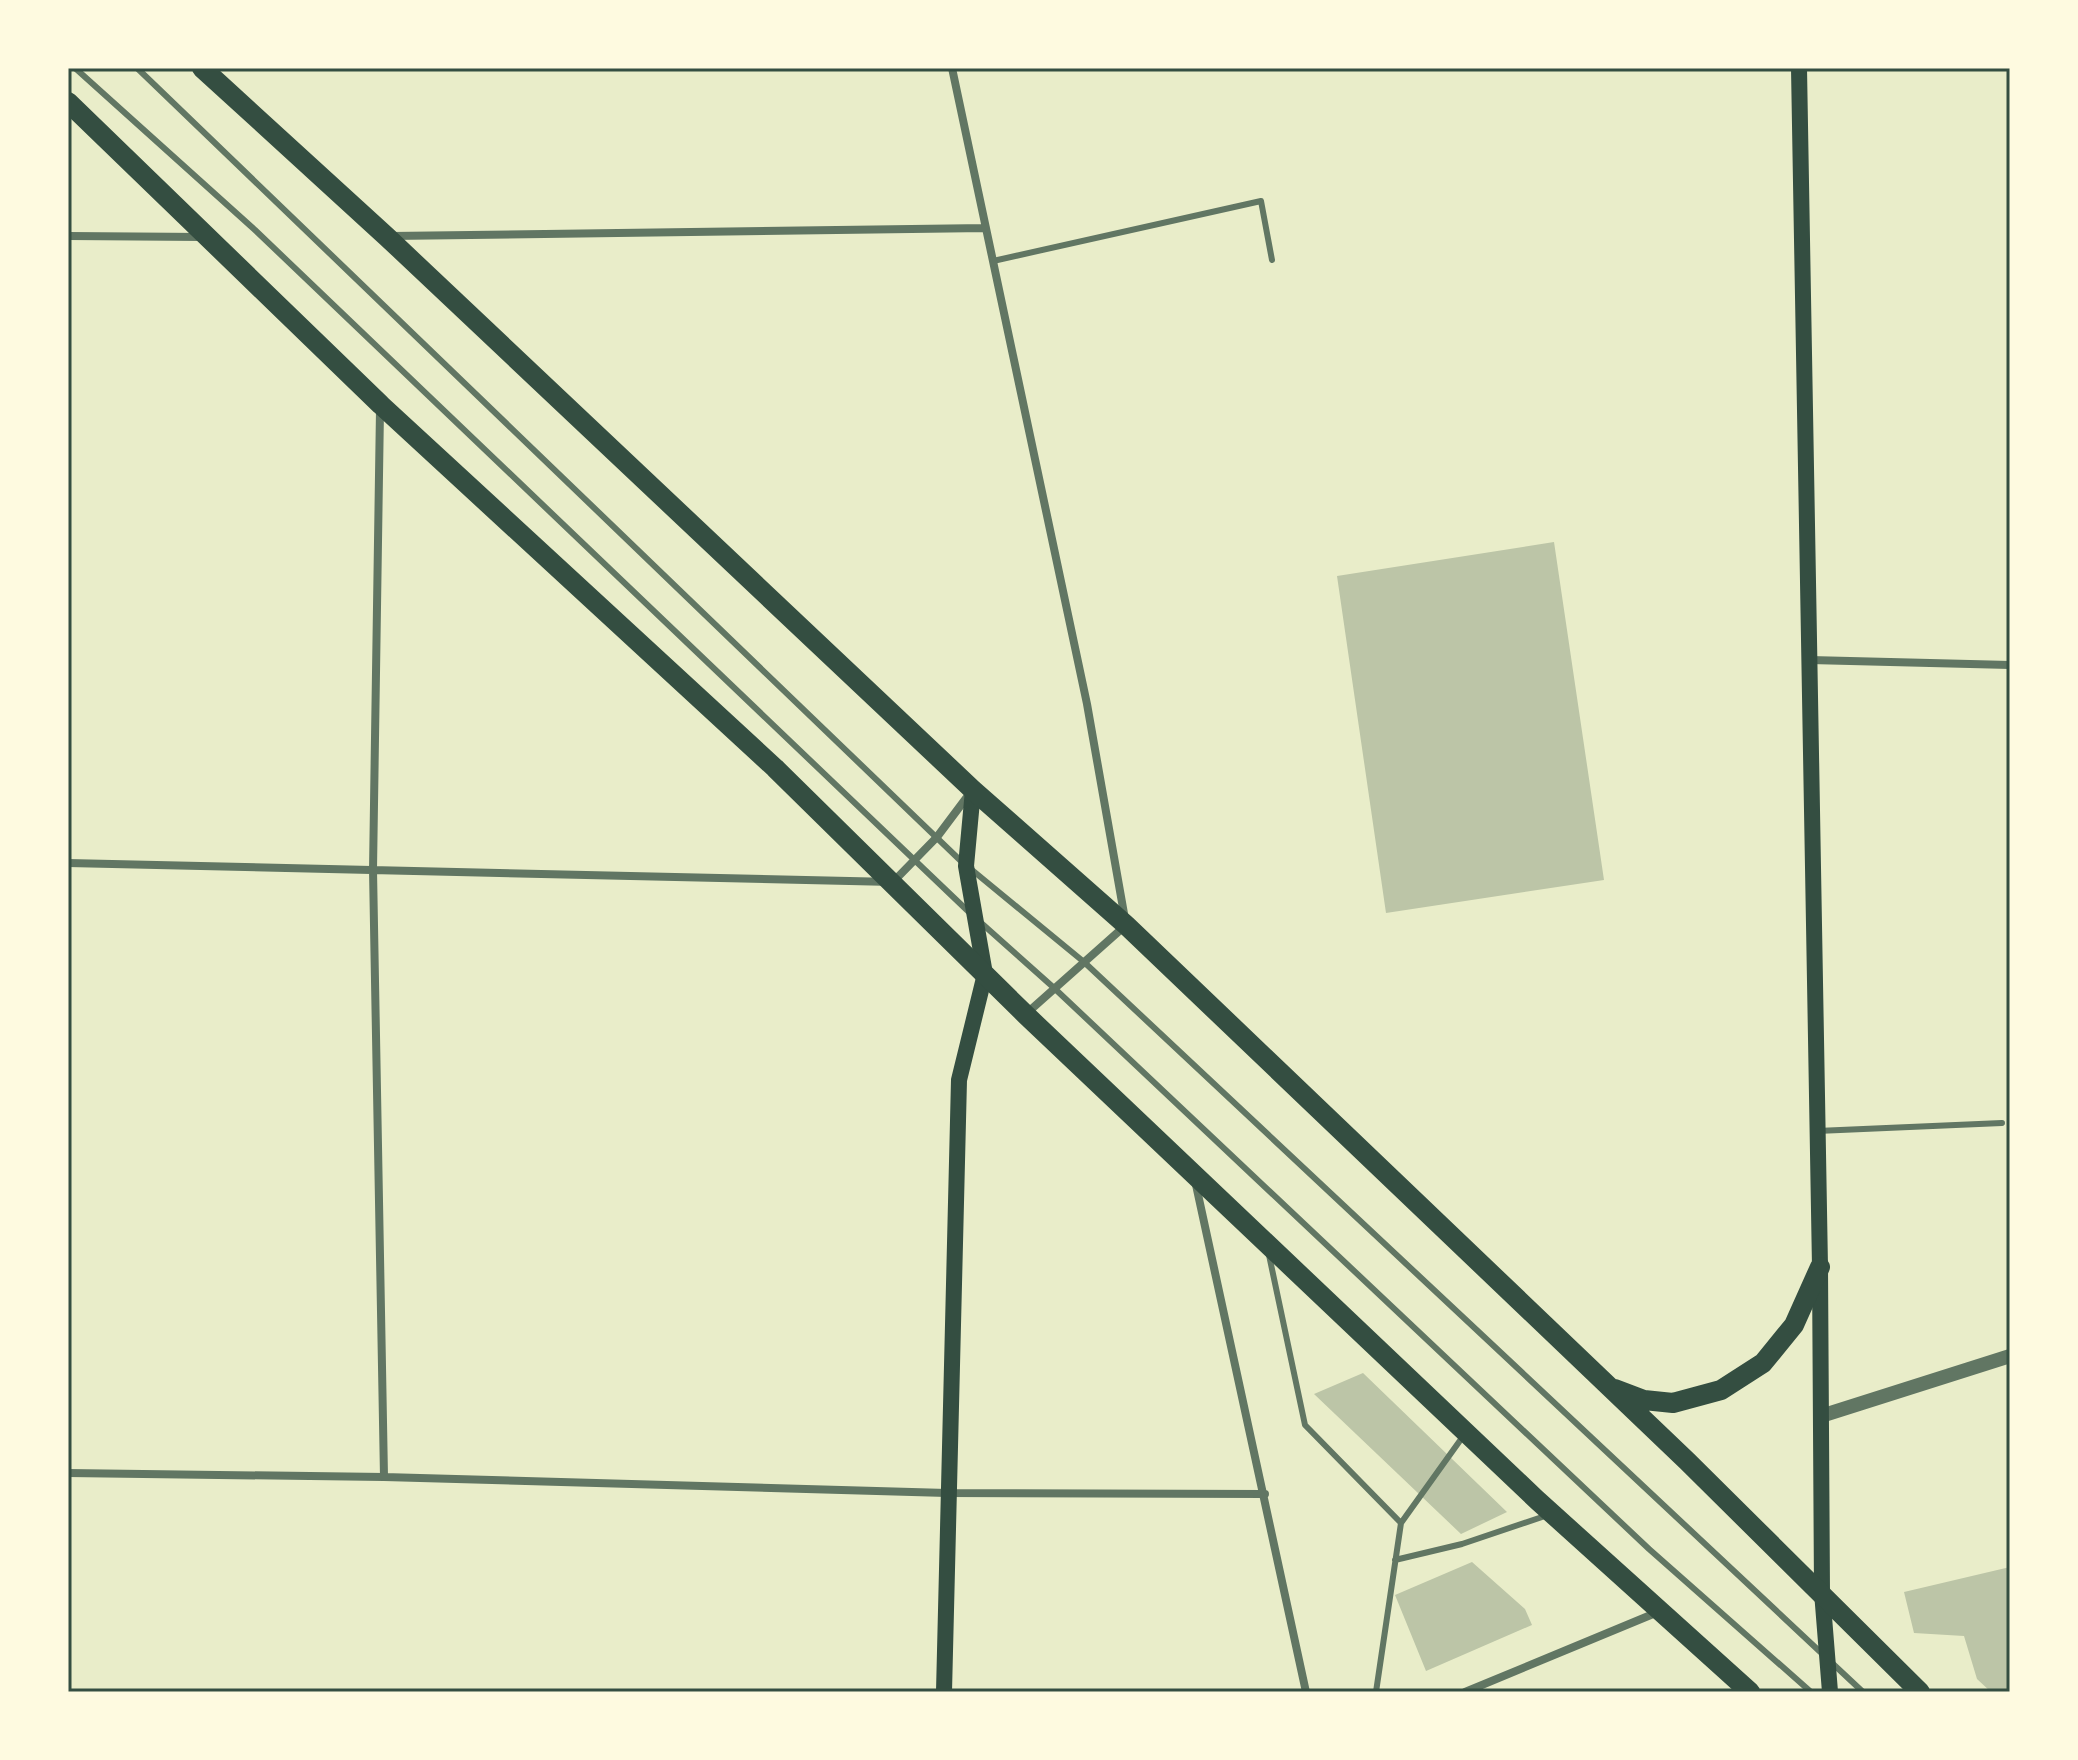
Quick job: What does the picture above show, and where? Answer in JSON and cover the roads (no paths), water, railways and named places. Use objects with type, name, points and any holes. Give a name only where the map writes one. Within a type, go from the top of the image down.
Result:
[{"type":"main road","points":[[202,68],[387,237],[973,790],[1126,925],[1822,1592],[1920,1692]]},
{"type":"main road","points":[[1799,68],[1820,1267],[1822,1592],[1830,1692]]},
{"type":"main road","points":[[68,102],[381,405],[775,768],[1026,1015],[1552,1514],[1750,1692]]},
{"type":"main road","points":[[944,1692],[959,1080],[985,974],[966,866],[973,790]]},
{"type":"main road","points":[[1607,1386],[1644,1400],[1673,1403],[1721,1390],[1763,1363],[1779,1344],[1794,1325],[1820,1267]]},
{"type":"street","points":[[952,68],[1087,704],[1126,925],[1053,987],[1026,1015]]},
{"type":"street","points":[[387,237],[986,228]]},
{"type":"street","points":[[68,236],[208,237]]},
{"type":"street","points":[[381,405],[373,870],[384,1477]]},
{"type":"street","points":[[1810,660],[2010,665]]},
{"type":"street","points":[[68,863],[893,882],[937,837],[973,790]]},
{"type":"street","points":[[1194,1174],[1306,1692]]},
{"type":"street","points":[[1821,1416],[2010,1356]]},
{"type":"street","points":[[68,1473],[384,1477],[947,1493],[1265,1494]]},
{"type":"street","points":[[1465,1692],[1658,1612]]},
{"type":"lane","points":[[75,68],[255,230],[913,862],[1053,987],[1649,1549],[1811,1692]]},
{"type":"lane","points":[[137,68],[966,866],[1084,962],[1863,1692]]},
{"type":"lane","points":[[993,261],[1261,201],[1272,260]]},
{"type":"lane","points":[[1817,1131],[2002,1123]]},
{"type":"lane","points":[[1266,1243],[1305,1425],[1401,1523]]},
{"type":"lane","points":[[1376,1692],[1401,1523],[1466,1432]]},
{"type":"lane","points":[[1395,1560],[1462,1544],[1552,1514]]}]
